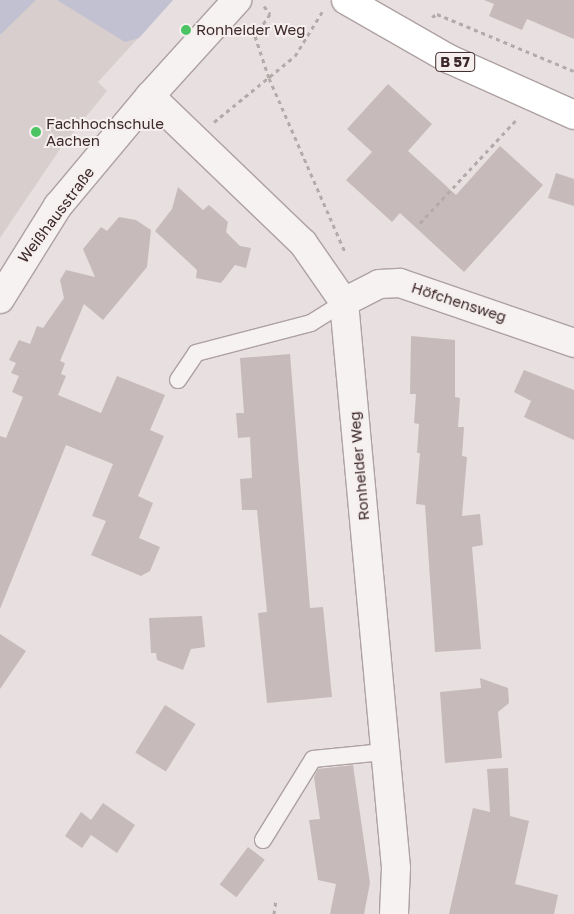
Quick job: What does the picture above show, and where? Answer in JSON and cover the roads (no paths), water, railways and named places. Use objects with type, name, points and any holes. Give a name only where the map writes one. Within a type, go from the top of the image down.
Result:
[{"type":"main road","name":"B 57","points":[[337,3],[536,99],[574,115]]},
{"type":"street","name":"Weißhausstraße","points":[[0,299],[58,206],[150,96],[238,0]]},
{"type":"street","name":"Ronheider Weg","points":[[150,96],[195,137],[303,243],[344,302],[396,868],[394,914]]},
{"type":"street","name":"Höfchensweg","points":[[344,302],[379,284],[400,283],[574,343]]},
{"type":"lane","points":[[178,380],[196,353],[311,323],[344,302]]},
{"type":"lane","points":[[263,840],[313,759],[384,752]]},
{"type":"place","name":"Ronheider Weg","points":[[186,30]]},
{"type":"place","name":"Fachhochschule Aachen","points":[[36,132]]}]
